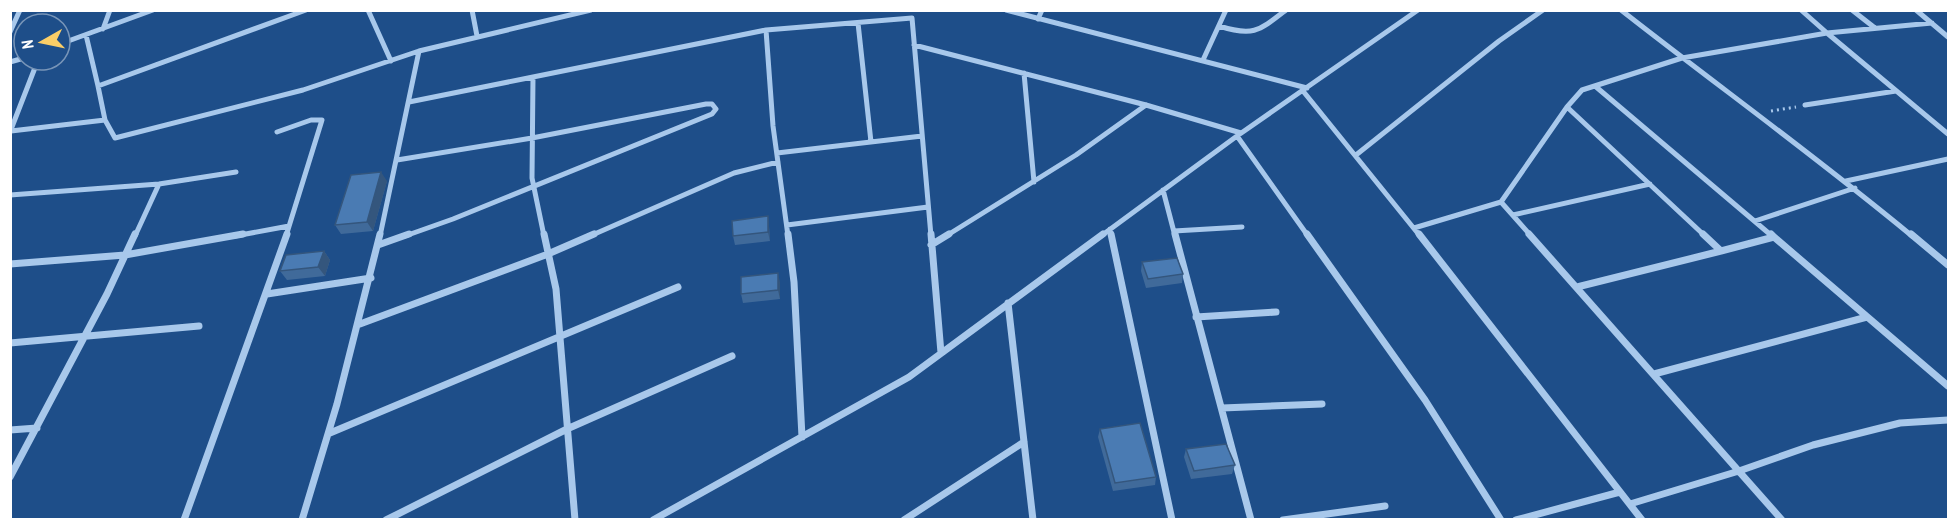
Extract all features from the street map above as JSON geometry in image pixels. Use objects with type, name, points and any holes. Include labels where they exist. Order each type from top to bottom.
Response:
[{"type":"street","points":[[10,32],[20,10]]},
{"type":"street","points":[[103,29],[110,10]]},
{"type":"street","points":[[72,40],[153,10]]},
{"type":"street","points":[[99,86],[306,10]]},
{"type":"street","points":[[368,10],[391,61]]},
{"type":"street","points":[[472,10],[477,36]]},
{"type":"street","points":[[86,35],[105,120],[115,138],[303,90],[419,51],[562,13],[591,10]]},
{"type":"street","points":[[907,19],[908,10]]},
{"type":"street","points":[[1006,10],[1203,60],[1305,89],[1642,519]]},
{"type":"street","points":[[1038,19],[1042,10]]},
{"type":"street","points":[[1203,60],[1226,10]]},
{"type":"street","points":[[1219,26],[1251,34],[1261,31],[1286,10]]},
{"type":"street","points":[[653,519],[663,517],[909,377],[1239,135],[1418,10]]},
{"type":"street","points":[[1356,155],[1499,40],[1543,10]]},
{"type":"street","points":[[1621,10],[1754,114],[1855,188],[1948,265]]},
{"type":"street","points":[[1801,10],[1948,134]]},
{"type":"street","points":[[1852,10],[1875,29]]},
{"type":"street","points":[[1916,10],[1948,38]]},
{"type":"street","points":[[409,102],[766,30],[912,18],[941,353]]},
{"type":"street","points":[[858,23],[871,142]]},
{"type":"street","points":[[1414,228],[1501,202],[1567,107],[1582,90],[1682,58],[1827,33],[1932,23]]},
{"type":"street","points":[[766,30],[777,153],[794,282],[802,436]]},
{"type":"street","points":[[914,45],[1146,105],[1239,135],[1425,400],[1501,519]]},
{"type":"street","points":[[303,519],[360,324],[419,51]]},
{"type":"street","points":[[33,72],[10,132],[105,120]]},
{"type":"street","points":[[1024,73],[1034,182]]},
{"type":"street","points":[[533,77],[534,188],[556,288],[575,519]]},
{"type":"street","points":[[1595,86],[1948,386]]},
{"type":"street","points":[[1805,105],[1896,91]]},
{"type":"street","points":[[378,245],[534,188],[712,114],[716,109],[712,104],[706,104],[532,138],[397,160]]},
{"type":"street","points":[[932,245],[1076,155],[1146,105]]},
{"type":"street","points":[[1567,107],[1722,251]]},
{"type":"street","points":[[184,519],[267,294],[322,126],[322,120],[311,120],[277,132]]},
{"type":"street","points":[[777,153],[922,136]]},
{"type":"street","points":[[1846,181],[1948,159]]},
{"type":"street","points":[[360,324],[548,254],[734,173],[778,162]]},
{"type":"street","points":[[10,195],[159,184],[236,172]]},
{"type":"street","points":[[10,477],[84,336],[159,184]]},
{"type":"street","points":[[1513,215],[1650,184]]},
{"type":"street","points":[[1755,221],[1855,188]]},
{"type":"street","points":[[1163,190],[1251,519]]},
{"type":"street","points":[[1501,202],[1782,519]]},
{"type":"street","points":[[786,225],[928,207]]},
{"type":"street","points":[[10,264],[125,255],[289,226]]},
{"type":"street","points":[[1174,231],[1242,227]]},
{"type":"street","points":[[1110,229],[1172,519]]},
{"type":"street","points":[[1577,287],[1774,237]]},
{"type":"street","points":[[267,294],[371,278]]},
{"type":"street","points":[[330,433],[678,287]]},
{"type":"street","points":[[1008,303],[1033,519]]},
{"type":"street","points":[[1196,317],[1276,312]]},
{"type":"street","points":[[1654,374],[1867,317]]},
{"type":"street","points":[[10,343],[199,326]]},
{"type":"street","points":[[386,519],[567,429],[732,356]]},
{"type":"street","points":[[1221,408],[1322,404]]},
{"type":"street","points":[[1630,504],[1739,471],[1814,445],[1900,423],[1948,420]]},
{"type":"street","points":[[10,430],[37,428]]},
{"type":"street","points":[[904,519],[1024,442]]},
{"type":"street","points":[[1516,519],[1620,492]]},
{"type":"street","points":[[1283,519],[1385,506]]},
{"type":"path","points":[[1754,114],[1805,105]]},
{"type":"building","points":[[381,172],[367,222],[335,225],[351,175]]},
{"type":"building","points":[[768,216],[768,232],[733,236],[732,221]]},
{"type":"building","points":[[324,251],[318,267],[280,271],[286,255]]},
{"type":"building","points":[[1177,258],[1183,274],[1148,279],[1142,262]]},
{"type":"building","points":[[778,273],[778,290],[741,294],[741,277]]},
{"type":"building","points":[[1140,423],[1156,477],[1115,483],[1100,429]]},
{"type":"building","points":[[1226,444],[1235,465],[1194,471],[1186,449]]}]
